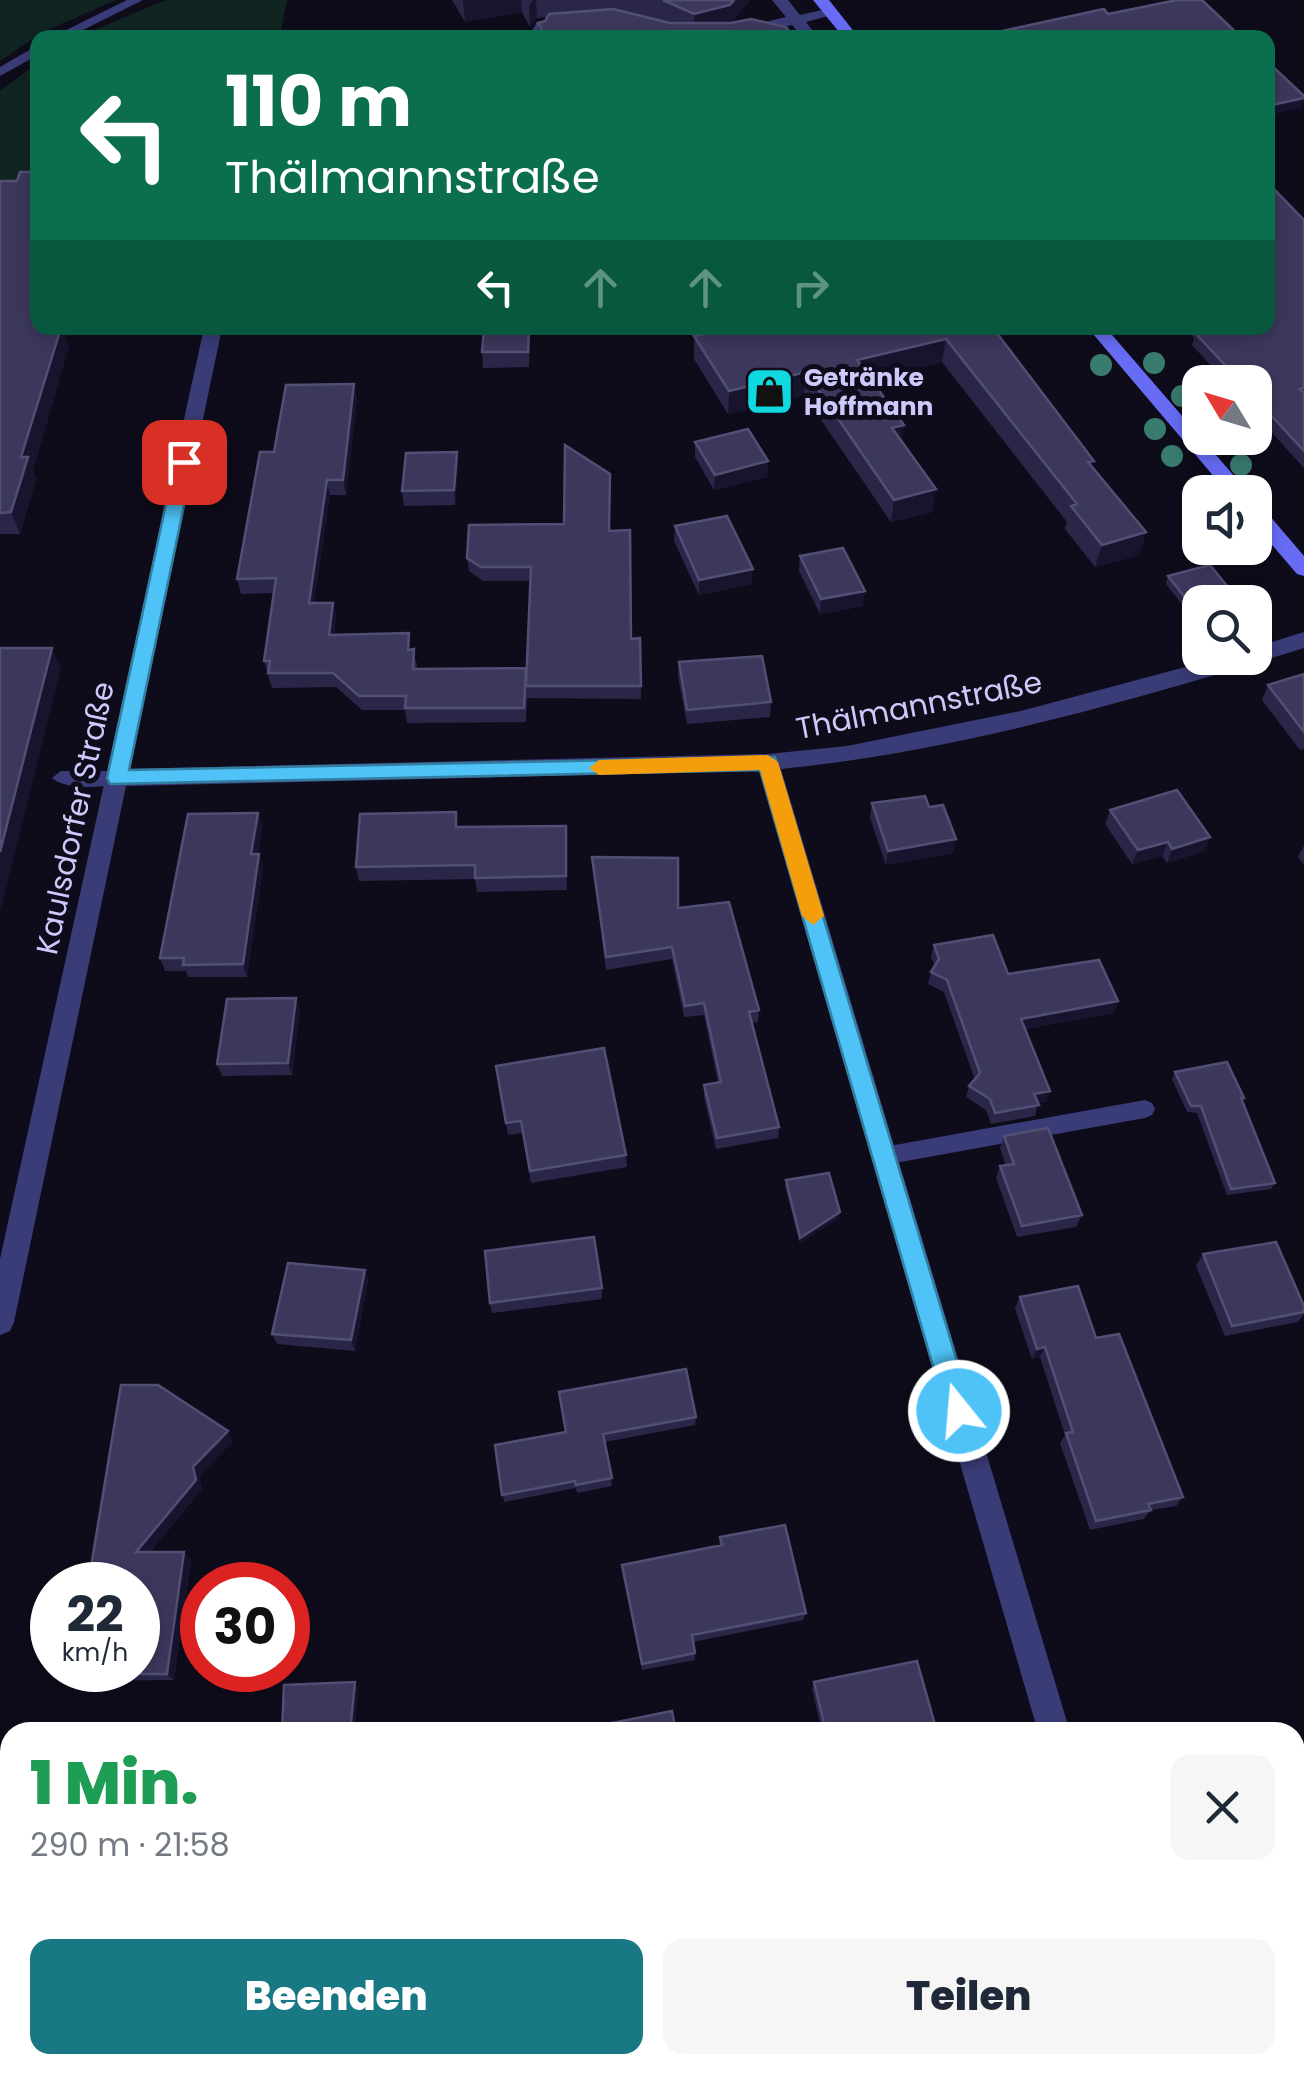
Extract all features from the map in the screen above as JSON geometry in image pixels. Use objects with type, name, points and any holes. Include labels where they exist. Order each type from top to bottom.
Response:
[{"type":"main road","points":[[826,6],[846,30]]},
{"type":"main road","points":[[1103,335],[1223,475]]},
{"type":"main road","points":[[1272,532],[1304,570]]},
{"type":"street","points":[[780,0],[805,30]]},
{"type":"street","points":[[743,30],[796,19],[826,6]]},
{"type":"street","points":[[540,30],[542,26],[580,19]]},
{"type":"street","name":"Kaulsdorfer Straße","points":[[0,1322],[212,335]]},
{"type":"street","points":[[1272,649],[1304,640]]},
{"type":"street","name":"Thälmannstraße","points":[[117,778],[768,762],[847,754],[974,729],[1182,675]]},
{"type":"street","points":[[768,762],[1051,1722]]},
{"type":"lane","points":[[73,30],[137,0]]},
{"type":"lane","points":[[0,72],[30,54]]},
{"type":"lane","points":[[61,778],[117,778]]},
{"type":"lane","points":[[884,1156],[1144,1109]]},
{"type":"green space","points":[[0,0],[116,0],[48,30],[30,30],[30,41],[0,61]]},
{"type":"green space","points":[[166,0],[287,0],[281,30],[94,30]]},
{"type":"green space","points":[[30,68],[30,181],[0,182],[0,91]]},
{"type":"building","points":[[663,0],[734,0],[730,5],[694,14]]},
{"type":"building","points":[[1177,0],[1202,0],[1234,30],[1007,30],[1104,9],[1108,14]]},
{"type":"building","points":[[613,9],[670,23],[731,23],[751,19],[788,30],[542,30],[538,23],[549,14]]},
{"type":"building","points":[[1275,69],[1304,96],[1275,104]]},
{"type":"building","points":[[20,172],[30,172],[30,335],[59,335],[21,457],[28,457],[11,512],[0,513],[0,181],[17,181]]},
{"type":"building","points":[[1275,190],[1304,220],[1304,388],[1300,389],[1304,393],[1304,451],[1272,416],[1272,365],[1225,365],[1197,335],[1275,335]]},
{"type":"building","points":[[483,335],[529,335],[528,352],[482,352]]},
{"type":"building","points":[[998,335],[1094,461],[1088,462],[1146,532],[1102,545],[1071,506],[1077,504],[946,339],[857,360],[904,425],[892,428],[936,489],[894,500],[806,372],[729,391],[694,336]]},
{"type":"building","points":[[354,384],[343,480],[327,480],[309,603],[333,603],[329,635],[409,633],[408,650],[414,649],[413,669],[526,668],[524,708],[405,708],[406,696],[359,696],[333,673],[268,673],[270,661],[264,661],[276,578],[237,579],[260,452],[274,452],[286,385]]},
{"type":"building","points":[[748,429],[768,461],[715,475],[695,442]]},
{"type":"building","points":[[565,445],[610,474],[609,531],[630,530],[631,639],[640,638],[641,686],[526,686],[531,567],[481,567],[467,558],[469,525],[564,524]]},
{"type":"building","points":[[457,452],[454,490],[402,491],[406,453]]},
{"type":"building","points":[[727,516],[753,569],[699,580],[675,526]]},
{"type":"building","points":[[843,548],[865,591],[821,599],[800,556]]},
{"type":"building","points":[[1210,565],[1226,585],[1182,585],[1182,594],[1168,576]]},
{"type":"building","points":[[0,648],[52,648],[0,852]]},
{"type":"building","points":[[762,656],[771,702],[687,710],[679,662]]},
{"type":"building","points":[[1304,674],[1304,732],[1268,685]]},
{"type":"building","points":[[1177,790],[1210,837],[1172,849],[1168,842],[1138,850],[1110,810]]},
{"type":"building","points":[[925,796],[929,807],[943,805],[956,839],[888,851],[872,803]]},
{"type":"building","points":[[456,812],[456,827],[566,826],[566,876],[475,878],[475,865],[356,867],[360,814]]},
{"type":"building","points":[[258,813],[251,854],[259,854],[243,964],[183,965],[184,958],[160,958],[188,814]]},
{"type":"building","points":[[592,857],[678,858],[678,908],[729,902],[759,1010],[749,1012],[779,1127],[717,1138],[704,1085],[721,1082],[704,1003],[685,1006],[672,947],[606,957]]},
{"type":"building","points":[[993,935],[1008,974],[1099,960],[1118,1001],[1021,1019],[1050,1091],[1034,1094],[1039,1105],[995,1113],[990,1099],[969,1086],[980,1073],[947,980],[931,972],[939,959],[934,945]]},
{"type":"building","points":[[296,998],[288,1063],[217,1064],[227,999]]},
{"type":"building","points":[[604,1048],[626,1155],[530,1171],[521,1121],[506,1123],[496,1066]]},
{"type":"building","points":[[1227,1062],[1275,1183],[1231,1189],[1201,1106],[1191,1106],[1175,1072]]},
{"type":"building","points":[[1048,1128],[1082,1215],[1022,1226],[1000,1166],[1014,1164],[1004,1136]]},
{"type":"building","points":[[829,1173],[840,1212],[800,1238],[786,1180]]},
{"type":"building","points":[[594,1237],[602,1288],[490,1303],[485,1251]]},
{"type":"building","points":[[1276,1242],[1304,1312],[1232,1326],[1203,1254]]},
{"type":"building","points":[[288,1263],[365,1270],[351,1340],[272,1334]]},
{"type":"building","points":[[1078,1286],[1096,1338],[1119,1334],[1183,1497],[1148,1504],[1151,1510],[1096,1521],[1066,1433],[1073,1432],[1045,1347],[1037,1349],[1020,1297]]},
{"type":"building","points":[[686,1369],[696,1417],[603,1434],[612,1478],[502,1495],[495,1445],[566,1432],[559,1392]]},
{"type":"building","points":[[121,1385],[158,1385],[228,1431],[193,1467],[196,1480],[136,1552],[184,1552],[167,1674],[160,1674],[160,1562],[92,1562]]},
{"type":"building","points":[[785,1525],[806,1613],[692,1635],[695,1653],[642,1664],[622,1565],[722,1545],[720,1537]]},
{"type":"building","points":[[917,1661],[934,1722],[824,1722],[814,1682]]},
{"type":"building","points":[[355,1682],[351,1722],[282,1722],[284,1692],[310,1692],[310,1684]]},
{"type":"building","points":[[672,1711],[674,1722],[617,1722]]},
{"type":"slow traffic","points":[[599,768],[768,762],[813,916]]},
{"type":"place","name":"Getränke Hoffmann","points":[[769,391]]},
{"type":"route","points":[[184,462],[117,778],[768,762],[959,1411]]}]
